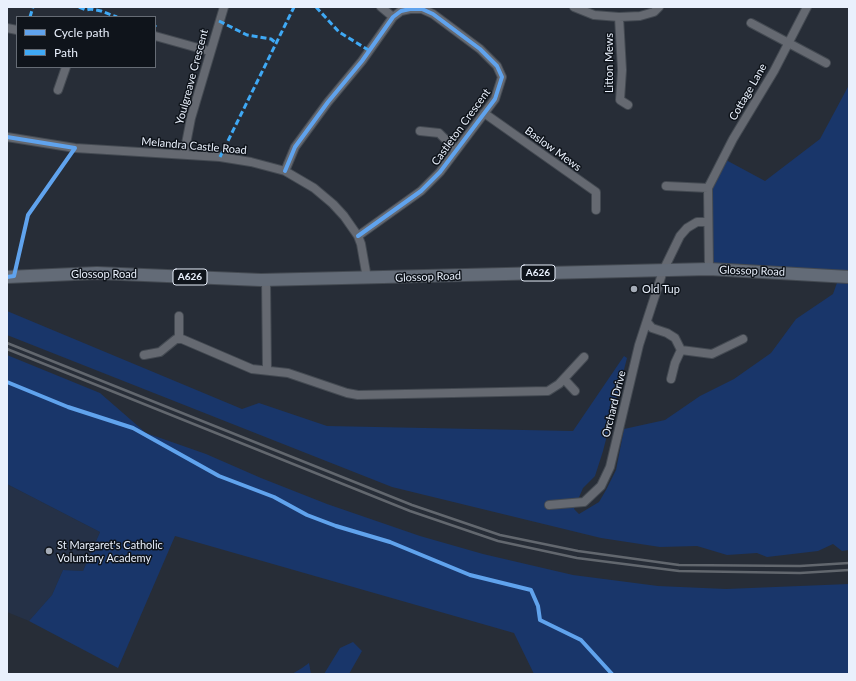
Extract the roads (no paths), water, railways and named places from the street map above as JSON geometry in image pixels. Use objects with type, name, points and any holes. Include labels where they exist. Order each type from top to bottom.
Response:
[{"type":"main road","name":"Glossop Road","points":[[7,277],[97,273],[266,280],[709,269],[849,276]]},
{"type":"street","name":"Youlgreave Crescent","points":[[184,154],[191,118],[209,51],[224,7]]},
{"type":"street","points":[[285,171],[296,147],[311,125],[362,61],[393,17],[381,7]]},
{"type":"street","points":[[574,7],[594,15],[619,17],[640,16],[654,12],[659,7]]},
{"type":"street","name":"Cottage Lane","points":[[709,269],[708,188],[807,7]]},
{"type":"street","name":"Castleton Crescent","points":[[358,236],[421,191],[440,172],[494,99],[502,77],[497,66],[480,49],[433,14],[422,9],[410,9],[401,11],[393,17]]},
{"type":"street","name":"Litton Mews","points":[[619,17],[622,70],[620,100],[628,105]]},
{"type":"street","points":[[751,23],[826,63]]},
{"type":"street","points":[[156,36],[209,51]]},
{"type":"street","points":[[58,90],[66,68]]},
{"type":"street","name":"Baslow Mews","points":[[484,113],[596,192],[596,210]]},
{"type":"street","points":[[420,131],[439,133],[456,150]]},
{"type":"street","name":"Melandra Castle Road","points":[[7,137],[75,148],[184,154],[251,162],[285,171],[314,188],[333,204],[358,236],[365,263],[366,278]]},
{"type":"street","points":[[666,186],[708,188]]},
{"type":"street","points":[[663,271],[680,236],[687,228],[697,222],[708,222]]},
{"type":"street","name":"Orchard Drive","points":[[549,504],[584,502],[600,486],[610,467],[639,345],[663,271]]},
{"type":"street","points":[[266,280],[267,370]]},
{"type":"street","points":[[179,316],[179,338]]},
{"type":"street","points":[[647,322],[652,328],[667,333],[675,338],[681,350]]},
{"type":"street","points":[[179,338],[243,366],[257,370],[288,373],[347,393],[358,395],[548,391],[564,379],[584,357]]},
{"type":"street","points":[[144,355],[160,352],[179,338]]},
{"type":"street","points":[[681,350],[712,354],[743,339]]},
{"type":"street","points":[[671,379],[675,363],[681,350]]},
{"type":"street","points":[[564,379],[575,391]]},
{"type":"railway","points":[[7,343],[412,505],[500,535],[578,551],[679,565],[800,566],[849,563]]},
{"type":"railway","points":[[7,349],[410,511],[498,541],[577,558],[679,571],[800,573],[849,570]]},
{"type":"place","name":"Old Tup","points":[[634,289]]},
{"type":"place","name":"St Margaret's Catholic Voluntary Academy","points":[[49,551]]}]
